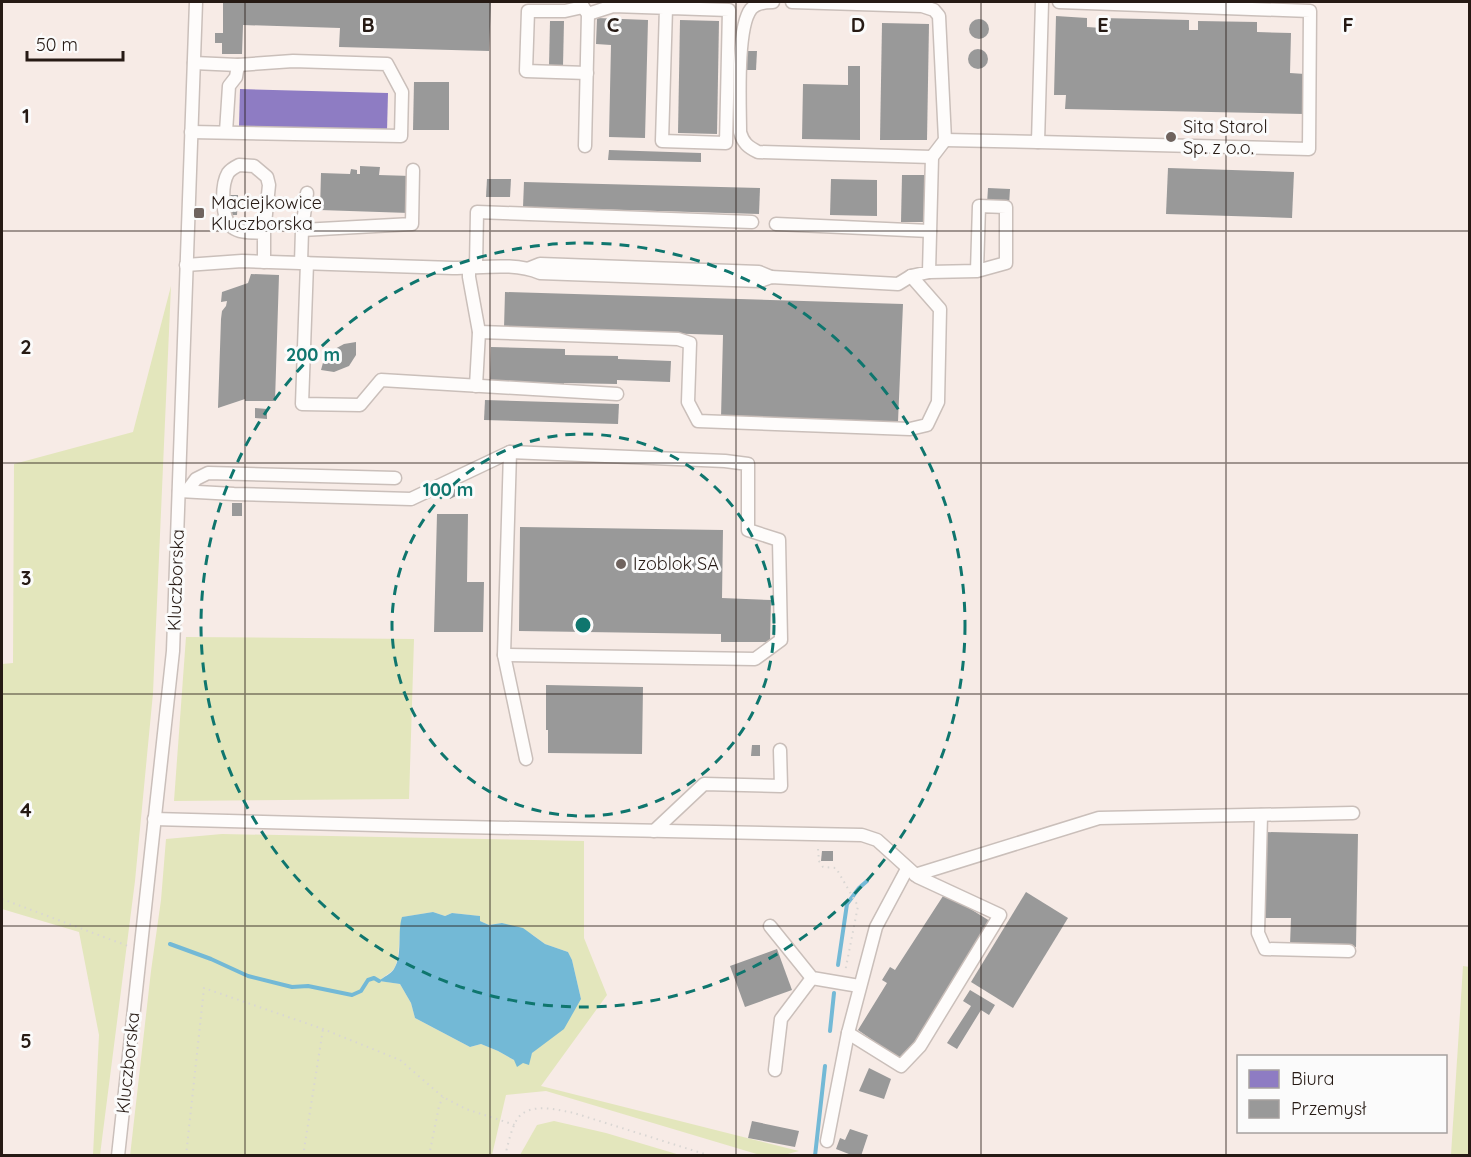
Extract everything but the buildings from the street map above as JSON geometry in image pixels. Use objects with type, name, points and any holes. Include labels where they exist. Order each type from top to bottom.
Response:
[{"type":"street","name":"Kluczborska","points":[[118,1155],[173,651],[183,491],[186,265],[196,2]]},
{"type":"street","points":[[772,2],[763,2],[751,9],[745,25],[741,49],[740,132],[742,141],[748,147],[758,152],[932,157]]},
{"type":"street","points":[[792,2],[922,6],[934,10],[939,16],[945,140],[932,157],[928,272]]},
{"type":"street","points":[[1038,142],[1041,2]]},
{"type":"street","points":[[945,140],[1309,149],[1310,11],[1059,2]]},
{"type":"street","points":[[587,73],[526,71],[528,11],[565,11],[583,7],[613,6],[729,10],[726,143],[662,141],[666,8]]},
{"type":"street","points":[[583,7],[587,73],[585,146]]},
{"type":"street","points":[[191,132],[401,136],[402,92],[387,64],[293,60],[238,65],[194,63]]},
{"type":"street","points":[[226,132],[229,86],[236,77],[238,65]]},
{"type":"street","points":[[264,233],[234,229],[227,223],[224,215],[225,181],[228,174],[239,165],[254,166],[267,177],[269,185],[264,233],[264,262]]},
{"type":"street","points":[[302,230],[412,224],[413,170]]},
{"type":"street","points":[[308,194],[302,230],[304,263],[302,404],[360,405],[381,380],[617,394]]},
{"type":"street","points":[[186,265],[243,261],[530,268],[540,273],[760,281],[771,277],[898,284],[911,276],[928,272],[977,271],[1006,263],[1006,207],[979,206],[977,271]]},
{"type":"street","points":[[476,386],[479,332],[469,277],[472,268],[477,212],[752,222]]},
{"type":"street","points":[[776,224],[930,231]]},
{"type":"street","points":[[479,332],[678,339],[690,344],[688,402],[698,421],[910,429],[927,425],[938,402],[940,309],[911,276]]},
{"type":"street","points":[[183,491],[411,499],[510,452],[748,464],[748,530],[779,540],[781,640],[755,659],[504,655]]},
{"type":"street","points":[[510,452],[504,655],[526,759]]},
{"type":"street","points":[[183,491],[196,478],[208,473],[395,478]]},
{"type":"street","points":[[654,831],[704,784],[781,786],[780,750]]},
{"type":"street","points":[[827,1141],[848,1033],[876,927],[911,872],[1100,818],[1353,813]]},
{"type":"street","points":[[1261,816],[1258,933],[1265,949],[1349,951]]},
{"type":"street","points":[[154,819],[862,835],[877,840],[911,872],[1000,915],[920,1046],[901,1066],[848,1033]]},
{"type":"street","points":[[770,926],[812,978],[859,987]]},
{"type":"street","points":[[775,1070],[781,1018],[812,978]]},
{"type":"path","points":[[818,849],[819,861],[823,867],[836,867],[858,906],[845,973]]},
{"type":"path","points":[[2,899],[122,945]]},
{"type":"path","points":[[186,1155],[204,988],[323,1029],[400,1060],[442,1097],[466,1109],[515,1125]]},
{"type":"path","points":[[303,1155],[323,1029]]},
{"type":"path","points":[[429,1155],[442,1097]]},
{"type":"path","points":[[505,1155],[519,1117],[527,1112],[540,1109],[556,1109],[711,1155]]},
{"type":"green space","points":[[171,286],[153,693],[135,881],[100,1155],[93,1155],[99,1035],[79,932],[2,909],[2,664],[13,663],[14,464],[133,432]]},
{"type":"green space","points":[[186,637],[414,639],[409,799],[174,801]]},
{"type":"green space","points":[[222,834],[584,841],[584,938],[607,995],[541,1086],[799,1151],[784,1155],[760,1155],[546,1091],[506,1095],[492,1155],[130,1156],[161,900],[166,839]],"holes":[[[433,912],[445,916],[452,913],[479,916],[480,921],[489,925],[502,923],[533,935],[545,944],[568,952],[581,999],[532,1053],[529,1060],[523,1063],[481,1044],[470,1047],[415,1018],[411,1003],[400,984],[380,981],[395,967],[403,917]]]},
{"type":"green space","points":[[1463,966],[1470,967],[1469,1155],[1451,1155]]},
{"type":"green space","points":[[554,1121],[606,1133],[680,1155],[520,1155],[537,1125]]},
{"type":"water","points":[[433,912],[445,916],[452,913],[480,916],[480,921],[489,925],[502,923],[523,928],[545,944],[568,952],[581,999],[564,1029],[532,1053],[529,1065],[523,1063],[517,1067],[514,1060],[498,1051],[481,1044],[470,1047],[415,1018],[411,1003],[400,984],[379,981],[393,971],[397,963],[402,917]]},
{"type":"waterway","points":[[838,965],[847,904],[867,881]]},
{"type":"waterway","points":[[170,944],[248,976],[292,987],[308,986],[352,995],[361,991],[368,980],[374,978],[379,981]]},
{"type":"waterway","points":[[830,1031],[834,993]]},
{"type":"waterway","points":[[815,1156],[825,1066]]},
{"type":"place","name":"Sita Starol Sp. z o.o.","points":[[1171,137]]},
{"type":"place","name":"Maciejkowice Kluczborska","points":[[199,213]]},
{"type":"place","name":"Izoblok SA","points":[[621,564]]}]
